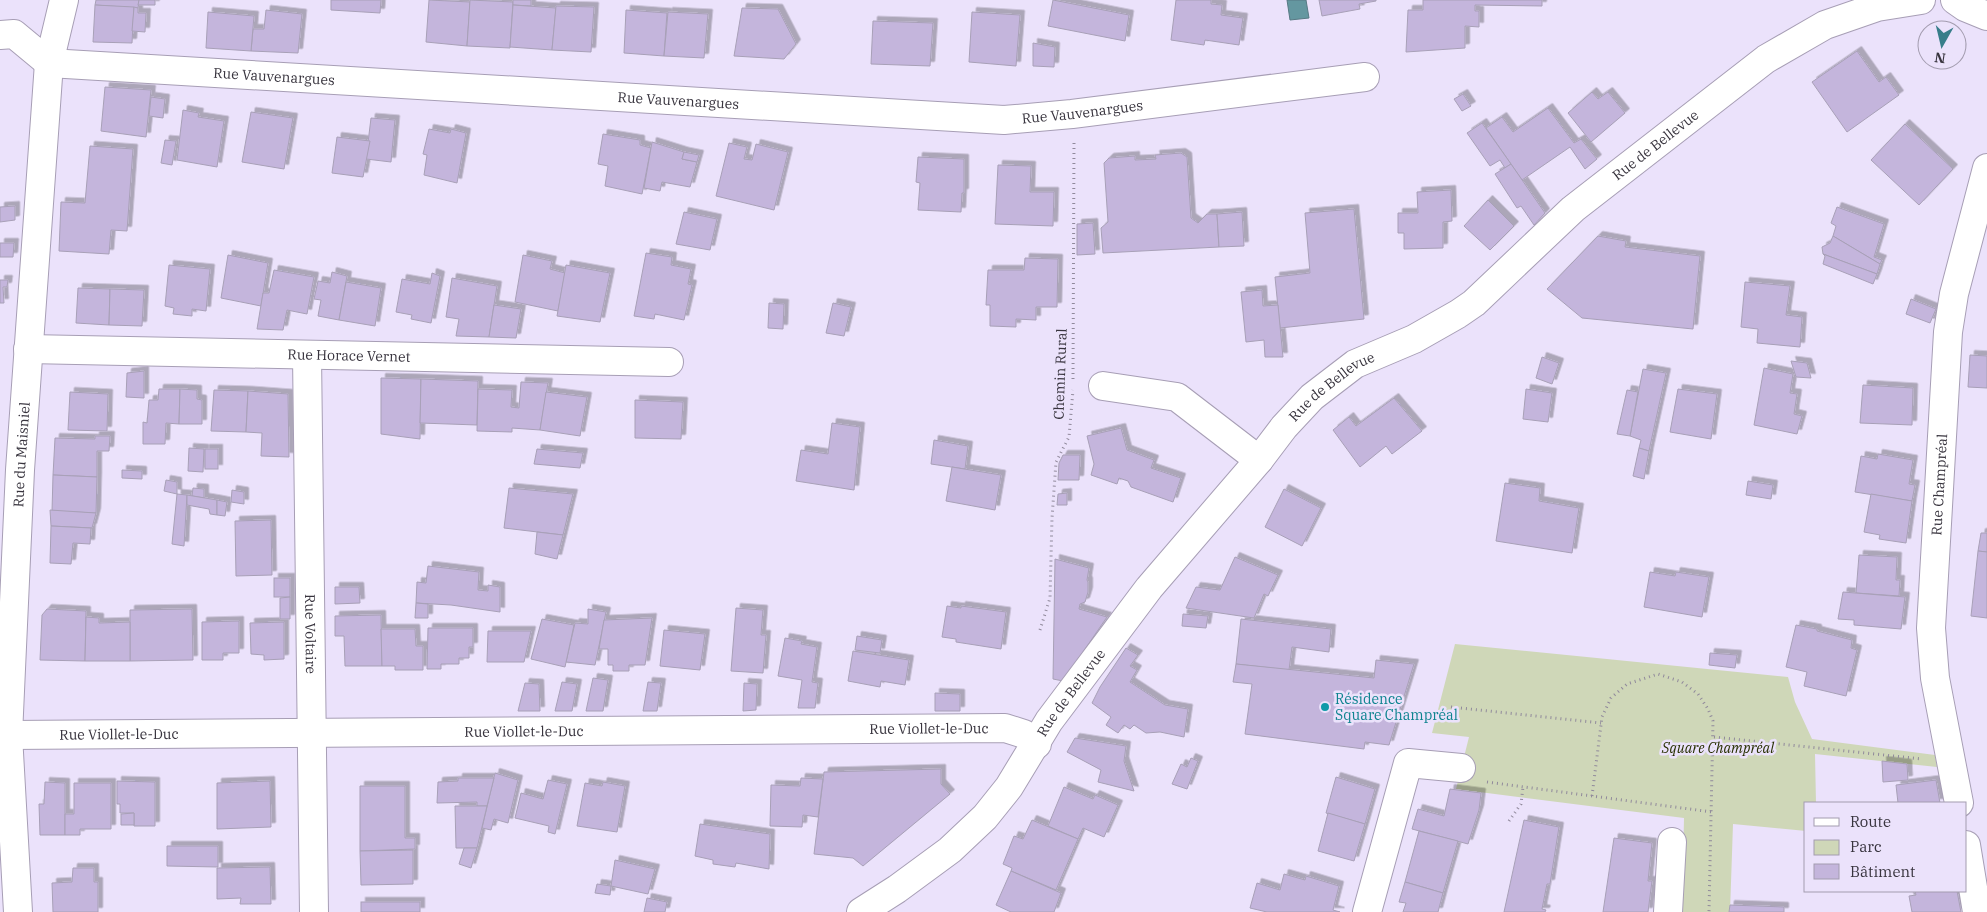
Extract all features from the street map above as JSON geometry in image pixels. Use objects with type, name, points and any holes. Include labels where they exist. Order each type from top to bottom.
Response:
[{"type":"street","name":"Rue du Maisniel","points":[[18,912],[8,735],[8,564],[20,470],[49,64],[64,0]]},
{"type":"street","name":"Rue de Bellevue","points":[[861,912],[897,889],[950,850],[985,817],[1009,787],[1050,721],[1149,588],[1259,460],[1284,427],[1312,397],[1355,364],[1414,339],[1458,314],[1474,302],[1572,209],[1766,59],[1824,25],[1877,7],[1921,0]]},
{"type":"street","points":[[1955,0],[1987,16]]},
{"type":"street","points":[[0,36],[14,34],[49,64]]},
{"type":"street","name":"Rue Vauvenargues","points":[[49,64],[1004,120],[1072,114],[1365,77]]},
{"type":"street","name":"Rue Champréal","points":[[1959,802],[1935,678],[1931,628],[1946,362],[1954,294],[1987,168]]},
{"type":"street","name":"Rue Horace Vernet","points":[[28,349],[669,362]]},
{"type":"street","name":"Rue Voltaire","points":[[307,355],[314,912]]},
{"type":"street","points":[[1103,386],[1177,396],[1259,460]]},
{"type":"street","name":"Rue Viollet-le-Duc","points":[[8,735],[1005,728],[1024,734],[1036,744]]},
{"type":"street","points":[[1367,912],[1408,763],[1470,775]]},
{"type":"street","points":[[1668,912],[1672,842]]},
{"type":"street","points":[[1967,850],[1977,912]]},
{"type":"path","name":"Chemin Rural","points":[[1040,630],[1050,598],[1052,518],[1056,462],[1069,437],[1073,386],[1075,158],[1072,114]]},
{"type":"path","points":[[1592,796],[1602,717],[1611,698],[1627,684],[1658,674],[1682,682],[1698,694],[1713,721],[1714,737],[1709,912]]},
{"type":"path","points":[[1451,707],[1601,724]]},
{"type":"path","points":[[1714,737],[1952,762]]},
{"type":"path","points":[[1470,775],[1523,787],[1712,812]]},
{"type":"path","points":[[1509,821],[1521,804],[1523,787]]},
{"type":"green space","name":"Square Champréal","points":[[1455,644],[1788,677],[1795,702],[1812,739],[1935,755],[1937,767],[1815,754],[1816,802],[1804,802],[1804,831],[1733,824],[1730,912],[1682,912],[1684,818],[1456,789],[1469,737],[1432,733]]},
{"type":"shaded area","points":[[1287,0],[1306,0],[1309,18],[1290,20]]},
{"type":"building","points":[[96,0],[139,0],[138,8],[95,5]]},
{"type":"building","points":[[139,0],[155,0],[155,5],[138,5]]},
{"type":"building","points":[[331,0],[381,0],[380,13],[331,10]]},
{"type":"building","points":[[429,0],[470,2],[467,46],[426,42]]},
{"type":"building","points":[[470,0],[513,2],[510,48],[467,46]]},
{"type":"building","points":[[513,0],[531,0],[531,6],[513,5]]},
{"type":"building","points":[[1053,0],[1129,15],[1125,41],[1048,26]]},
{"type":"building","points":[[1176,0],[1211,0],[1211,4],[1222,5],[1221,15],[1243,18],[1239,45],[1205,40],[1204,45],[1171,40]]},
{"type":"building","points":[[1319,0],[1376,1],[1359,4],[1360,9],[1322,16]]},
{"type":"building","points":[[1423,0],[1542,0],[1542,6],[1475,5],[1475,11],[1479,11],[1479,27],[1465,26],[1465,48],[1406,52],[1408,10],[1423,10]]},
{"type":"building","points":[[95,5],[134,7],[132,43],[93,42]]},
{"type":"building","points":[[513,5],[556,8],[552,50],[510,47]]},
{"type":"building","points":[[556,6],[594,7],[591,52],[552,50]]},
{"type":"building","points":[[134,7],[138,8],[138,13],[146,13],[145,32],[132,31]]},
{"type":"building","points":[[742,8],[778,9],[796,44],[784,59],[734,56]]},
{"type":"building","points":[[266,10],[302,14],[298,53],[251,51],[253,29],[264,29]]},
{"type":"building","points":[[626,10],[667,13],[664,56],[624,53]]},
{"type":"building","points":[[208,12],[254,16],[251,51],[206,48]]},
{"type":"building","points":[[668,12],[708,14],[704,58],[664,56]]},
{"type":"building","points":[[972,12],[1020,15],[1016,66],[969,62]]},
{"type":"building","points":[[873,21],[933,23],[930,66],[871,64]]},
{"type":"building","points":[[1033,43],[1055,47],[1054,67],[1033,66]]},
{"type":"building","points":[[1857,51],[1879,82],[1886,77],[1899,95],[1847,132],[1812,82]]},
{"type":"building","points":[[105,87],[151,90],[146,137],[101,131]]},
{"type":"building","points":[[1592,92],[1598,99],[1608,92],[1625,113],[1591,142],[1568,113]]},
{"type":"building","points":[[1463,94],[1471,106],[1462,111],[1454,99]]},
{"type":"building","points":[[151,97],[165,99],[163,118],[149,116]]},
{"type":"building","points":[[1548,108],[1574,143],[1581,139],[1597,159],[1585,169],[1570,147],[1522,180],[1486,128],[1502,117],[1513,132]]},
{"type":"building","points":[[183,110],[199,113],[198,117],[224,121],[217,167],[177,160]]},
{"type":"building","points":[[251,112],[293,118],[284,169],[242,162]]},
{"type":"building","points":[[371,118],[395,120],[391,162],[366,159]]},
{"type":"building","points":[[1482,123],[1511,164],[1505,168],[1500,160],[1490,166],[1467,133]]},
{"type":"building","points":[[1905,124],[1953,169],[1919,205],[1871,160]]},
{"type":"building","points":[[429,129],[450,133],[451,129],[466,133],[457,183],[424,175],[427,155],[423,154]]},
{"type":"building","points":[[603,134],[640,140],[640,145],[651,148],[642,194],[605,186],[608,166],[598,164]]},
{"type":"building","points":[[337,137],[370,141],[363,177],[332,173]]},
{"type":"building","points":[[165,140],[176,141],[172,165],[161,163]]},
{"type":"building","points":[[652,142],[684,152],[682,159],[697,162],[690,187],[662,182],[660,191],[644,188]]},
{"type":"building","points":[[729,143],[747,147],[744,159],[752,160],[756,144],[788,152],[774,210],[716,196]]},
{"type":"building","points":[[90,146],[133,149],[127,231],[111,230],[109,254],[59,251],[61,202],[85,203]]},
{"type":"building","points":[[684,152],[699,155],[697,162],[682,159]]},
{"type":"building","points":[[1181,153],[1187,157],[1191,218],[1198,223],[1207,214],[1217,214],[1219,247],[1103,253],[1101,228],[1108,222],[1104,163],[1109,158],[1135,156],[1135,160],[1156,159],[1155,155]]},
{"type":"building","points":[[918,157],[964,159],[964,193],[962,193],[961,212],[918,210],[920,183],[916,182]]},
{"type":"building","points":[[1511,164],[1545,213],[1534,225],[1521,206],[1517,208],[1495,174]]},
{"type":"building","points":[[998,165],[1031,166],[1030,192],[1054,192],[1053,226],[995,224]]},
{"type":"building","points":[[1451,190],[1452,221],[1443,222],[1443,248],[1404,249],[1404,233],[1398,233],[1398,213],[1418,213],[1417,192]]},
{"type":"building","points":[[1488,200],[1514,226],[1490,250],[1464,226]]},
{"type":"building","points":[[15,206],[15,220],[0,222],[0,207]]},
{"type":"building","points":[[1837,207],[1884,224],[1874,257],[1882,260],[1880,264],[1833,236],[1836,226],[1831,223]]},
{"type":"building","points":[[1354,209],[1364,319],[1280,328],[1275,277],[1310,273],[1305,213]]},
{"type":"building","points":[[684,212],[717,219],[710,250],[676,244]]},
{"type":"building","points":[[1242,212],[1244,246],[1219,247],[1217,214]]},
{"type":"building","points":[[1093,223],[1095,254],[1077,255],[1077,224]]},
{"type":"building","points":[[1598,236],[1626,241],[1625,247],[1700,256],[1693,329],[1582,318],[1547,289]]},
{"type":"building","points":[[1833,236],[1880,264],[1877,274],[1823,254],[1822,247],[1830,243]]},
{"type":"building","points":[[0,243],[14,243],[13,257],[0,257]]},
{"type":"building","points":[[646,253],[672,257],[671,265],[691,269],[688,284],[692,285],[684,320],[655,314],[654,319],[634,316]]},
{"type":"building","points":[[1823,254],[1877,274],[1873,284],[1823,264],[1825,256]]},
{"type":"building","points":[[228,255],[268,263],[261,306],[221,298]]},
{"type":"building","points":[[523,255],[552,261],[550,269],[565,273],[558,311],[515,302]]},
{"type":"building","points":[[1025,258],[1058,259],[1057,307],[1036,307],[1036,320],[1016,319],[1016,327],[990,326],[990,305],[986,305],[988,270],[1024,270]]},
{"type":"building","points":[[169,265],[210,269],[206,311],[192,309],[192,316],[173,314],[174,308],[165,306]]},
{"type":"building","points":[[566,265],[610,273],[600,322],[557,316]]},
{"type":"building","points":[[274,270],[314,277],[307,314],[287,310],[283,330],[257,329],[263,293],[269,293]]},
{"type":"building","points":[[332,272],[347,276],[339,320],[318,316],[321,300],[314,299],[318,281],[330,283]]},
{"type":"building","points":[[432,273],[440,276],[431,323],[411,319],[412,315],[396,312],[402,279],[430,284]]},
{"type":"building","points":[[452,278],[497,286],[489,337],[456,336],[459,319],[446,317]]},
{"type":"building","points":[[0,280],[8,280],[7,287],[3,287],[4,303],[0,303]]},
{"type":"building","points":[[346,282],[381,288],[375,326],[339,320]]},
{"type":"building","points":[[1745,282],[1790,286],[1786,315],[1802,317],[1800,347],[1757,343],[1758,329],[1741,327]]},
{"type":"building","points":[[78,288],[110,289],[109,325],[76,323]]},
{"type":"building","points":[[110,289],[144,290],[142,326],[109,325]]},
{"type":"building","points":[[1262,290],[1263,306],[1278,305],[1283,357],[1265,357],[1264,340],[1246,342],[1241,292]]},
{"type":"building","points":[[1911,299],[1936,309],[1930,323],[1906,314]]},
{"type":"building","points":[[769,303],[784,304],[783,329],[768,328]]},
{"type":"building","points":[[833,303],[851,307],[844,336],[826,333]]},
{"type":"building","points":[[494,305],[521,309],[516,338],[489,337]]},
{"type":"building","points":[[1970,355],[1987,356],[1987,388],[1968,387]]},
{"type":"building","points":[[1542,357],[1559,363],[1552,384],[1536,378]]},
{"type":"building","points":[[1791,361],[1807,363],[1811,378],[1796,377]]},
{"type":"building","points":[[1764,368],[1793,374],[1790,393],[1797,394],[1794,414],[1802,416],[1797,434],[1754,425]]},
{"type":"building","points":[[1643,369],[1666,373],[1649,451],[1639,448],[1641,440],[1630,436]]},
{"type":"building","points":[[144,371],[144,398],[126,397],[127,373]]},
{"type":"building","points":[[381,378],[421,379],[420,439],[381,434]]},
{"type":"building","points":[[421,379],[478,381],[477,425],[420,423]]},
{"type":"building","points":[[521,382],[548,383],[540,430],[512,428],[512,432],[477,431],[478,389],[512,390],[511,407],[519,408]]},
{"type":"building","points":[[1863,385],[1913,388],[1912,425],[1860,423]]},
{"type":"building","points":[[159,389],[180,389],[179,424],[166,423],[165,444],[143,444],[143,422],[147,423],[149,400],[158,400]]},
{"type":"building","points":[[180,389],[197,390],[197,399],[202,400],[202,424],[179,424]]},
{"type":"building","points":[[1526,389],[1552,393],[1548,422],[1523,419]]},
{"type":"building","points":[[1678,389],[1717,394],[1711,439],[1670,432]]},
{"type":"building","points":[[214,390],[248,391],[246,432],[211,431]]},
{"type":"building","points":[[1627,390],[1638,392],[1630,436],[1617,434]]},
{"type":"building","points":[[248,391],[288,394],[289,457],[261,456],[262,433],[246,432]]},
{"type":"building","points":[[70,392],[108,394],[107,431],[68,430]]},
{"type":"building","points":[[546,392],[587,397],[580,436],[540,430]]},
{"type":"building","points":[[1394,398],[1422,431],[1392,454],[1386,446],[1360,467],[1333,430],[1349,417],[1356,426]]},
{"type":"building","points":[[635,400],[683,402],[681,439],[635,438]]},
{"type":"building","points":[[832,423],[860,427],[854,490],[796,481],[801,450],[828,454]]},
{"type":"building","points":[[1121,428],[1127,450],[1154,460],[1151,468],[1181,478],[1173,502],[1131,487],[1128,481],[1119,478],[1117,484],[1091,475],[1094,464],[1087,436]]},
{"type":"building","points":[[95,436],[110,436],[109,451],[97,451],[97,477],[53,475],[55,438],[95,439]]},
{"type":"building","points":[[934,440],[968,446],[965,469],[931,464]]},
{"type":"building","points":[[189,448],[204,449],[203,472],[188,471]]},
{"type":"building","points":[[1639,448],[1649,451],[1644,479],[1633,476]]},
{"type":"building","points":[[205,449],[218,449],[218,469],[205,469]]},
{"type":"building","points":[[537,449],[583,453],[580,468],[534,464]]},
{"type":"building","points":[[1878,454],[1913,460],[1909,484],[1915,485],[1912,501],[1855,492],[1861,456],[1877,459]]},
{"type":"building","points":[[1063,455],[1080,455],[1079,480],[1058,480],[1059,463]]},
{"type":"building","points":[[952,467],[1001,475],[995,510],[946,501]]},
{"type":"building","points":[[122,470],[142,471],[142,479],[122,478]]},
{"type":"building","points":[[53,475],[97,477],[96,513],[52,511]]},
{"type":"building","points":[[166,480],[177,482],[177,494],[164,491]]},
{"type":"building","points":[[1748,481],[1773,485],[1771,499],[1746,495]]},
{"type":"building","points":[[1505,483],[1540,488],[1539,501],[1579,508],[1572,553],[1496,541]]},
{"type":"building","points":[[193,488],[204,489],[204,498],[192,496]]},
{"type":"building","points":[[509,488],[573,494],[563,535],[504,528]]},
{"type":"building","points":[[1284,489],[1321,508],[1302,546],[1265,527]]},
{"type":"building","points":[[232,490],[244,492],[244,504],[231,502]]},
{"type":"building","points":[[1067,493],[1067,505],[1057,505],[1058,494]]},
{"type":"building","points":[[177,494],[187,495],[184,546],[172,544]]},
{"type":"building","points":[[1871,494],[1912,501],[1906,543],[1879,539],[1880,535],[1864,532]]},
{"type":"building","points":[[187,495],[217,500],[217,515],[210,514],[209,509],[187,505]]},
{"type":"building","points":[[217,500],[227,502],[225,516],[217,515]]},
{"type":"building","points":[[50,510],[96,513],[92,528],[51,526]]},
{"type":"building","points":[[271,520],[272,575],[236,576],[235,521]]},
{"type":"building","points":[[51,526],[91,528],[90,544],[73,543],[71,564],[50,563]]},
{"type":"building","points":[[537,532],[563,535],[557,559],[535,554]]},
{"type":"building","points":[[1981,533],[1987,533],[1987,552],[1978,551]]},
{"type":"building","points":[[1978,551],[1987,552],[1987,618],[1971,616]]},
{"type":"building","points":[[1859,555],[1897,557],[1896,580],[1900,580],[1899,596],[1856,593]]},
{"type":"building","points":[[1235,557],[1278,575],[1268,596],[1264,594],[1254,618],[1186,608],[1196,587],[1220,590]]},
{"type":"building","points":[[1055,559],[1089,568],[1088,592],[1085,602],[1080,604],[1079,609],[1107,617],[1063,681],[1053,679]]},
{"type":"building","points":[[428,566],[479,572],[478,590],[488,591],[488,585],[500,587],[500,612],[451,605],[416,603],[417,582],[426,583]]},
{"type":"building","points":[[1650,572],[1675,576],[1676,572],[1709,577],[1702,617],[1644,607]]},
{"type":"building","points":[[274,578],[290,578],[290,597],[274,597]]},
{"type":"building","points":[[335,587],[359,587],[360,603],[335,604]]},
{"type":"building","points":[[1843,592],[1905,597],[1901,629],[1854,625],[1854,620],[1838,619]]},
{"type":"building","points":[[290,597],[290,619],[280,619],[280,598]]},
{"type":"building","points":[[416,603],[428,604],[428,618],[415,618]]},
{"type":"building","points":[[947,606],[1006,612],[1001,649],[956,642],[956,639],[942,637]]},
{"type":"building","points":[[736,608],[763,610],[761,635],[766,635],[763,673],[731,671]]},
{"type":"building","points":[[47,609],[86,611],[85,661],[40,660],[42,615]]},
{"type":"building","points":[[192,609],[193,660],[130,661],[130,610]]},
{"type":"building","points":[[588,609],[606,612],[595,665],[566,662],[575,623],[588,624]]},
{"type":"building","points":[[1183,614],[1208,616],[1206,628],[1182,626]]},
{"type":"building","points":[[381,615],[382,666],[345,666],[344,636],[335,636],[335,616]]},
{"type":"building","points":[[86,617],[99,618],[99,623],[130,622],[130,661],[85,661]]},
{"type":"building","points":[[652,618],[645,665],[629,665],[629,671],[613,671],[613,665],[608,665],[608,649],[599,649],[604,620]]},
{"type":"building","points":[[542,619],[574,625],[565,667],[531,659]]},
{"type":"building","points":[[1241,619],[1331,629],[1329,652],[1292,647],[1289,670],[1236,664]]},
{"type":"building","points":[[239,621],[239,653],[223,653],[223,660],[202,660],[202,622]]},
{"type":"building","points":[[284,622],[284,659],[264,660],[264,655],[251,654],[250,623]]},
{"type":"building","points":[[1796,625],[1817,629],[1817,631],[1852,640],[1851,648],[1857,650],[1846,696],[1804,686],[1807,672],[1786,667]]},
{"type":"building","points":[[428,628],[473,628],[473,647],[469,647],[469,658],[459,658],[459,664],[441,664],[441,669],[427,669]]},
{"type":"building","points":[[381,629],[415,629],[416,646],[423,646],[423,670],[395,670],[395,666],[382,666]]},
{"type":"building","points":[[664,630],[705,634],[700,670],[660,666]]},
{"type":"building","points":[[488,631],[531,631],[524,662],[487,662]]},
{"type":"building","points":[[857,636],[882,640],[880,653],[855,650]]},
{"type":"building","points":[[785,638],[802,641],[801,644],[817,647],[812,682],[818,683],[815,708],[798,708],[802,680],[778,676]]},
{"type":"building","points":[[1126,648],[1138,655],[1130,666],[1137,670],[1130,682],[1165,705],[1188,709],[1184,737],[1160,732],[1146,733],[1134,725],[1130,729],[1124,725],[1118,733],[1106,725],[1111,717],[1092,703],[1100,687]]},
{"type":"building","points":[[853,651],[909,660],[905,685],[881,681],[880,687],[848,681]]},
{"type":"building","points":[[1710,653],[1737,655],[1735,668],[1709,665]]},
{"type":"building","name":"Résidence Square Champréal","points":[[1376,660],[1414,664],[1389,745],[1365,742],[1364,749],[1245,734],[1252,684],[1233,682],[1236,664],[1374,678]]},
{"type":"building","points":[[593,678],[608,680],[603,711],[586,711]]},
{"type":"building","points":[[562,682],[577,684],[572,711],[555,711]]},
{"type":"building","points":[[648,682],[661,683],[657,711],[643,711]]},
{"type":"building","points":[[525,683],[539,684],[540,711],[518,711]]},
{"type":"building","points":[[744,683],[757,684],[756,710],[743,711]]},
{"type":"building","points":[[935,693],[960,694],[960,711],[935,711]]},
{"type":"building","points":[[1075,738],[1126,746],[1124,761],[1134,791],[1098,782],[1101,770],[1067,752]]},
{"type":"building","points":[[1191,758],[1198,761],[1187,789],[1172,784],[1181,764],[1187,767]]},
{"type":"building","points":[[1882,761],[1907,764],[1908,780],[1883,782]]},
{"type":"building","points":[[941,769],[941,784],[950,794],[863,866],[853,858],[814,854],[824,772]]},
{"type":"building","points":[[495,773],[518,780],[508,823],[494,819],[491,830],[482,828]]},
{"type":"building","points":[[1336,777],[1375,789],[1365,824],[1326,813]]},
{"type":"building","points":[[458,778],[494,778],[487,806],[477,806],[477,802],[437,803],[438,782],[458,781]]},
{"type":"building","points":[[801,778],[823,779],[818,817],[803,815],[802,827],[770,826],[771,785],[800,786]]},
{"type":"building","points":[[548,780],[567,784],[555,834],[548,832],[549,826],[515,818],[521,793],[543,799]]},
{"type":"building","points":[[1936,780],[1940,802],[1898,802],[1896,785]]},
{"type":"building","points":[[117,781],[155,782],[155,826],[134,826],[134,813],[120,813],[120,804],[117,804]]},
{"type":"building","points":[[270,781],[271,827],[217,829],[217,783]]},
{"type":"building","points":[[45,782],[65,783],[65,835],[40,835],[39,804],[44,804]]},
{"type":"building","points":[[603,782],[625,786],[617,832],[577,826],[585,783],[602,786]]},
{"type":"building","points":[[74,783],[111,783],[111,829],[80,829],[80,835],[65,835],[65,814],[74,814]]},
{"type":"building","points":[[360,786],[405,786],[405,838],[415,838],[415,849],[360,851]]},
{"type":"building","points":[[1064,787],[1093,799],[1095,795],[1118,805],[1104,837],[1083,828],[1078,839],[1048,826]]},
{"type":"building","points":[[1450,789],[1481,793],[1479,810],[1468,844],[1412,829],[1418,809],[1444,816]]},
{"type":"building","points":[[455,806],[487,806],[477,848],[456,848]]},
{"type":"building","points":[[134,813],[134,825],[121,825],[121,814]]},
{"type":"building","points":[[1328,813],[1365,824],[1354,861],[1318,851]]},
{"type":"building","points":[[1032,820],[1078,839],[1056,890],[1011,871],[1012,868],[1003,864],[1014,836],[1023,839]]},
{"type":"building","points":[[1524,820],[1559,827],[1550,884],[1547,884],[1542,909],[1546,910],[1545,912],[1504,912]]},
{"type":"building","points":[[700,824],[770,834],[769,869],[736,863],[735,867],[713,864],[713,860],[695,856]]},
{"type":"building","points":[[1419,831],[1458,841],[1443,893],[1405,882]]},
{"type":"building","points":[[1614,838],[1652,843],[1648,881],[1652,881],[1648,912],[1603,912]]},
{"type":"building","points":[[167,846],[218,846],[218,867],[167,866]]},
{"type":"building","points":[[464,848],[477,848],[471,868],[459,864]]},
{"type":"building","points":[[413,850],[413,884],[361,885],[360,851]]},
{"type":"building","points":[[615,860],[655,869],[648,894],[611,886]]},
{"type":"building","points":[[270,867],[271,904],[240,904],[241,898],[217,899],[217,868]]},
{"type":"building","points":[[73,868],[94,868],[94,882],[98,882],[98,912],[53,912],[52,883],[72,882]]},
{"type":"building","points":[[1011,871],[1061,893],[1054,912],[1011,912],[996,905]]},
{"type":"building","points":[[1284,874],[1305,880],[1306,876],[1339,886],[1333,910],[1340,912],[1267,912],[1250,908],[1257,883],[1280,890]]},
{"type":"building","points":[[1405,882],[1443,893],[1438,912],[1403,912],[1406,903],[1399,902]]},
{"type":"building","points":[[597,884],[611,886],[610,895],[595,893]]},
{"type":"building","points":[[1915,892],[1957,892],[1961,912],[1912,912],[1909,896],[1916,895]]},
{"type":"building","points":[[647,898],[667,902],[665,912],[644,912]]},
{"type":"building","points":[[361,902],[420,902],[420,912],[361,912]]},
{"type":"building","points":[[1730,905],[1784,907],[1784,912],[1729,912]]},
{"type":"place","name":"Résidence Square Champréal","points":[[1325,707]]}]
